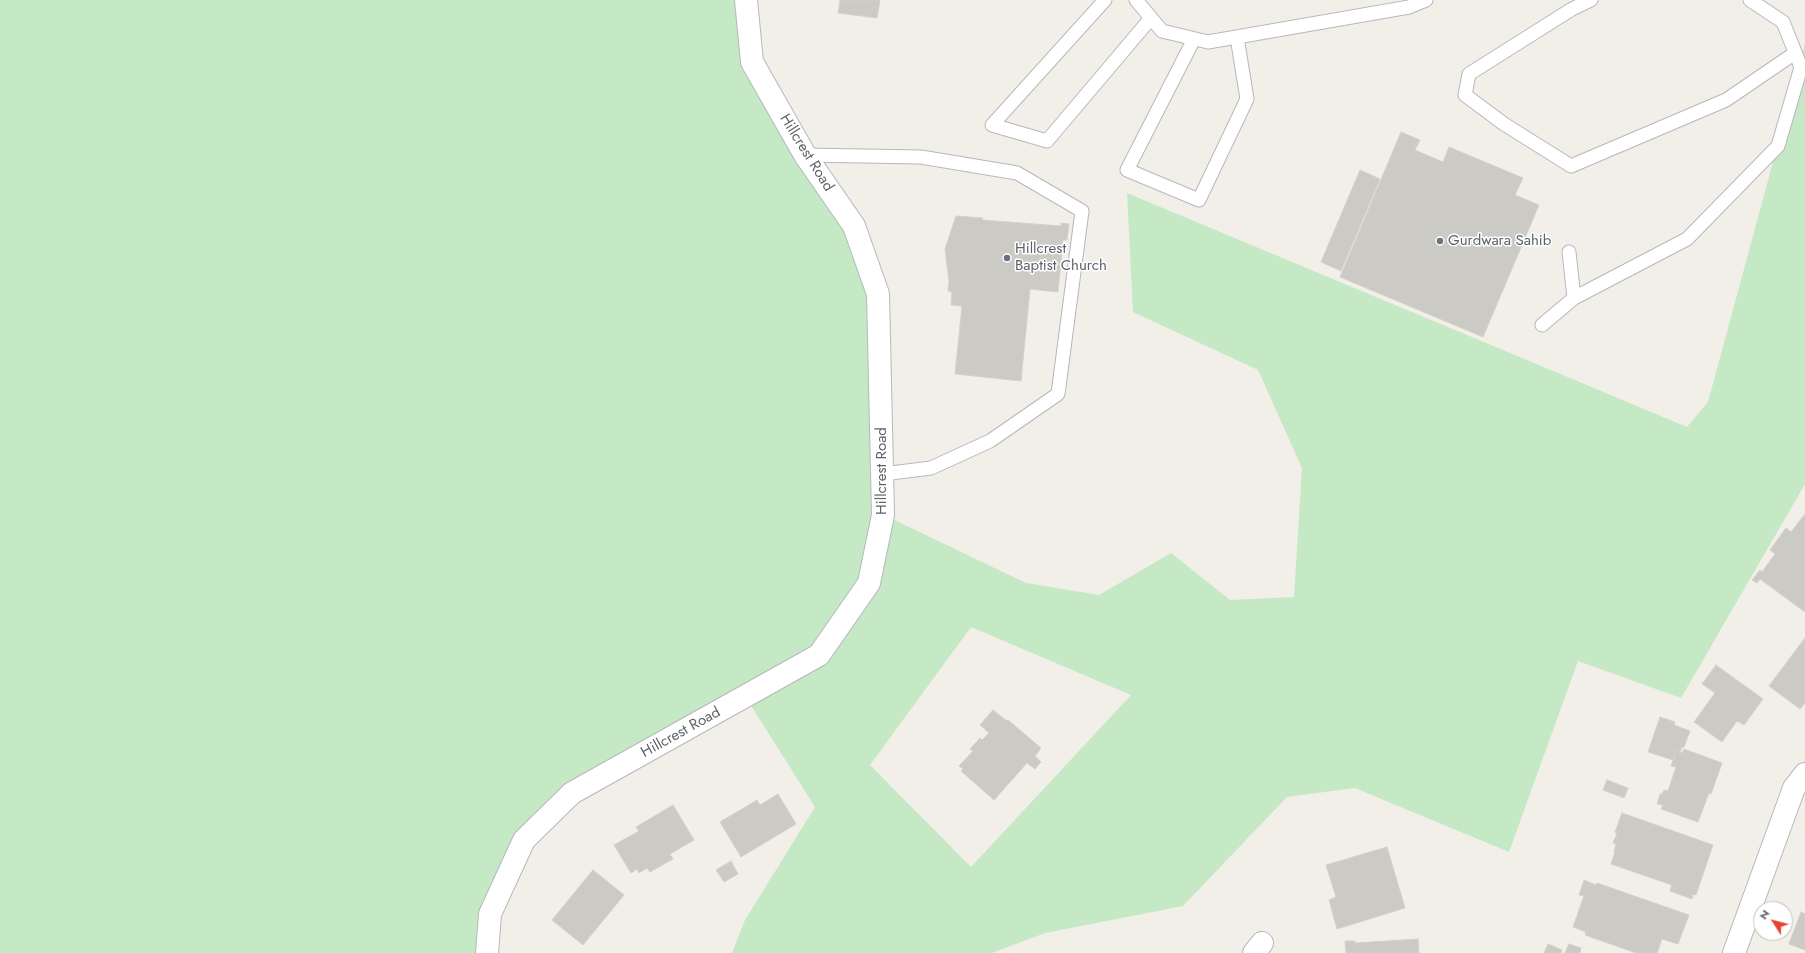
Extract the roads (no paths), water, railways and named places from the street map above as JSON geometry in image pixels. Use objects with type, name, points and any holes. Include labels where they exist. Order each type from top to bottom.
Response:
[{"type":"street","name":"Hillcrest Road","points":[[487,953],[490,914],[524,840],[572,793],[819,655],[869,583],[884,515],[878,294],[854,226],[805,155],[752,62],[746,0]]},
{"type":"street","points":[[1734,953],[1794,788],[1805,774]]},
{"type":"lane","points":[[1105,0],[992,125],[1048,141],[1151,18]]},
{"type":"lane","points":[[1136,0],[1162,31],[1208,42],[1409,7],[1426,0]]},
{"type":"lane","points":[[1591,0],[1572,9],[1469,74],[1465,95],[1504,124],[1571,166],[1726,100],[1795,53]]},
{"type":"lane","points":[[1542,325],[1574,298],[1686,239],[1778,146],[1801,67],[1783,22],[1750,0]]},
{"type":"lane","points":[[1194,39],[1127,170],[1199,200],[1246,99],[1237,37]]},
{"type":"lane","points":[[805,155],[921,157],[1017,173],[1082,211],[1058,394],[990,441],[931,468],[883,474]]},
{"type":"lane","points":[[1569,252],[1574,298]]},
{"type":"place","name":"Gurdwara Sahib","points":[[1440,241]]},
{"type":"place","name":"Hillcrest Baptist Church","points":[[1007,258]]}]
